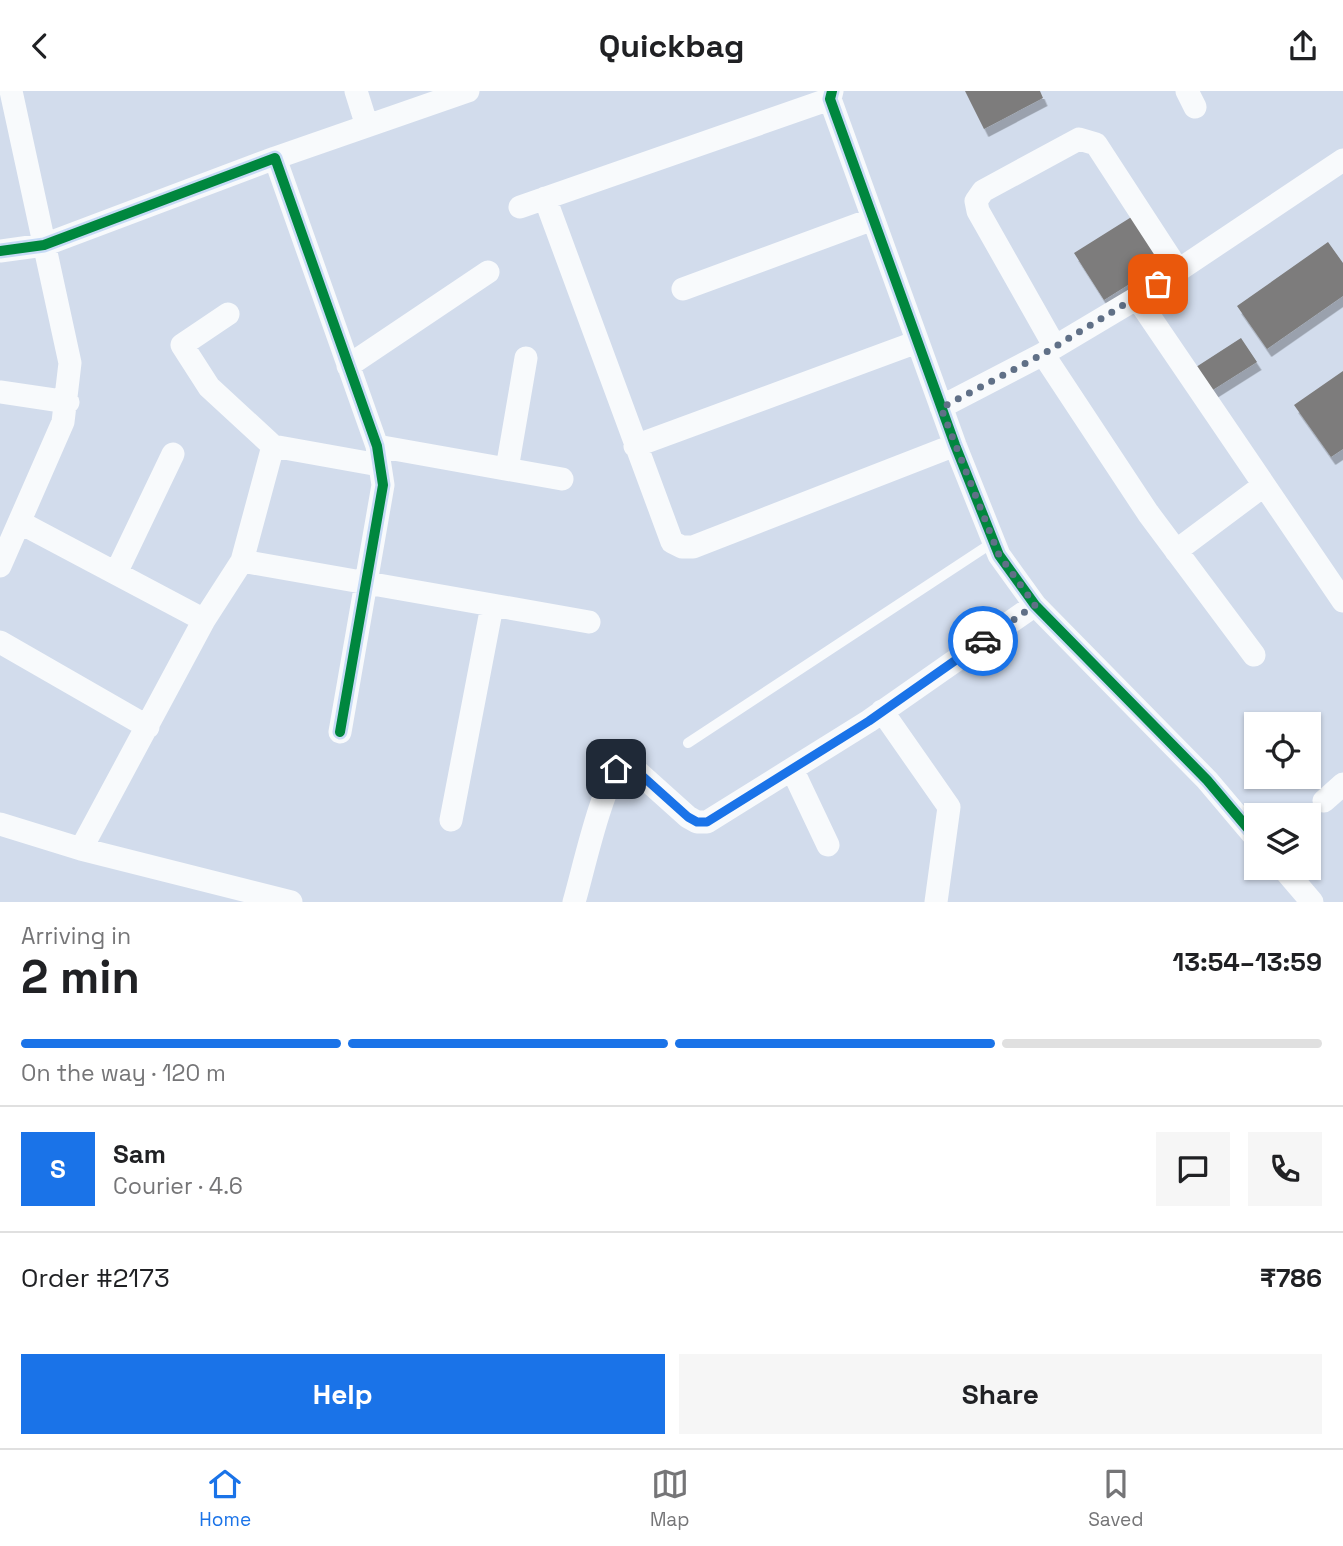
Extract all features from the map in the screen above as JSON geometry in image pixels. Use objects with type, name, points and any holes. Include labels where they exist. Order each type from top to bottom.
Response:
[{"type":"street","points":[[0,566],[63,422],[68,402],[70,363],[44,245],[8,128],[11,91]]},
{"type":"street","points":[[356,91],[367,126]]},
{"type":"street","points":[[0,251],[44,245],[275,158],[459,93]]},
{"type":"street","points":[[520,207],[831,95],[941,408],[999,555],[1035,605],[1207,780],[1244,824]]},
{"type":"street","points":[[1178,270],[1096,144],[1088,139],[1079,139],[983,191],[976,201],[978,211],[1049,351],[1176,551],[1254,655]]},
{"type":"street","points":[[275,158],[378,455],[383,485],[340,732]]},
{"type":"street","points":[[941,408],[1049,351],[1137,298],[1343,160]]},
{"type":"street","points":[[545,198],[635,446],[673,542],[682,547],[693,547],[955,445]]},
{"type":"street","points":[[682,289],[873,219]]},
{"type":"street","points":[[348,366],[488,272]]},
{"type":"street","points":[[1137,298],[1343,601]]},
{"type":"street","points":[[228,314],[184,340],[183,349],[209,387],[273,446],[378,455],[562,479]]},
{"type":"street","points":[[635,446],[917,342]]},
{"type":"street","points":[[507,470],[526,358]]},
{"type":"street","points":[[0,392],[68,402]]},
{"type":"street","points":[[81,849],[204,620],[242,561],[273,446]]},
{"type":"street","points":[[116,573],[173,454]]},
{"type":"street","points":[[1176,551],[1263,486]]},
{"type":"street","points":[[21,523],[204,620]]},
{"type":"street","points":[[242,561],[589,622]]},
{"type":"street","points":[[574,902],[601,809],[616,769],[622,763],[630,765],[697,822],[707,822],[882,711],[1035,605]]},
{"type":"street","points":[[451,820],[492,606]]},
{"type":"street","points":[[0,642],[148,727]]},
{"type":"street","points":[[882,711],[949,807],[936,902]]},
{"type":"street","points":[[792,769],[828,845]]},
{"type":"street","points":[[1324,800],[1343,783]]},
{"type":"street","points":[[0,824],[81,849],[291,902]]},
{"type":"street","points":[[1293,880],[1312,902]]},
{"type":"lane","points":[[688,744],[995,541]]},
{"type":"building","points":[[965,91],[1040,91],[1043,98],[984,129]]},
{"type":"building","points":[[1133,216],[1163,263],[1104,300],[1074,253]]},
{"type":"building","points":[[1328,242],[1343,263],[1343,296],[1267,349],[1237,306]]},
{"type":"building","points":[[1241,338],[1257,362],[1208,393],[1193,369]]},
{"type":"building","points":[[1343,371],[1343,449],[1331,457],[1294,405]]},
{"type":"cycle path","points":[[832,91],[830,99],[955,445],[999,555],[1035,605],[1207,780],[1244,824]]},
{"type":"cycle path","points":[[0,251],[44,245],[275,158],[377,446],[383,485],[340,732]]},
{"type":"way so far","points":[[983,641],[1035,605],[999,555],[941,408],[1043,354],[1158,284]]},
{"type":"route","points":[[616,769],[622,763],[630,765],[688,817],[697,822],[707,822],[869,721],[983,641]]}]
